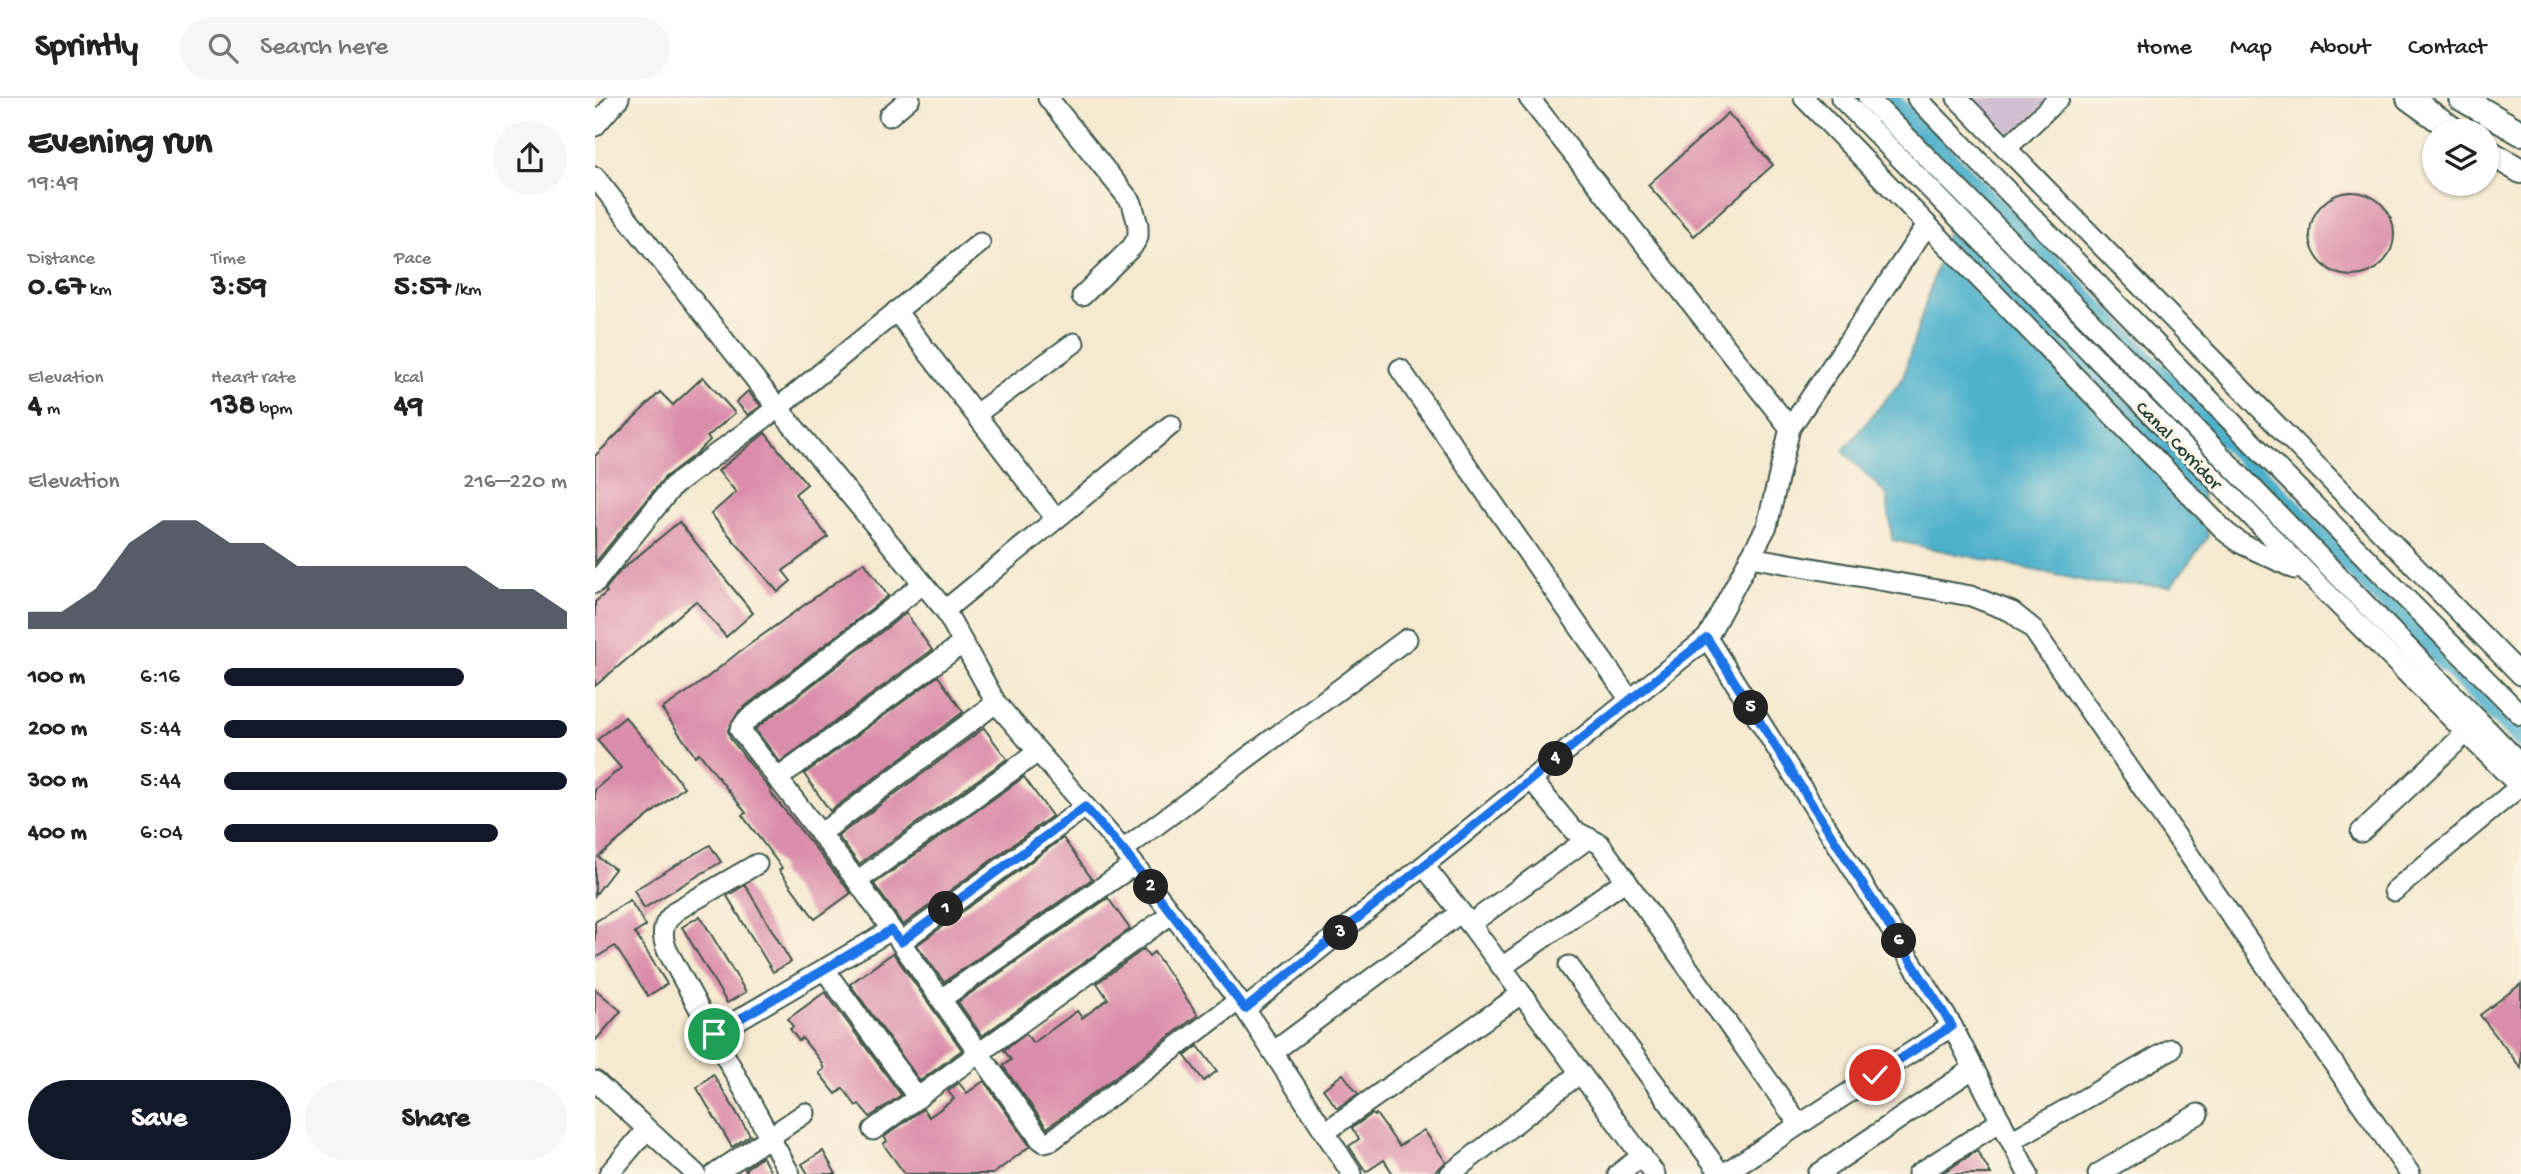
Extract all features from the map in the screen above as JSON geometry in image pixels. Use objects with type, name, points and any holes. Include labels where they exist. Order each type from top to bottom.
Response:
[{"type":"main road","points":[[2409,98],[2438,119]]},
{"type":"main road","points":[[2461,98],[2521,133]]},
{"type":"main road","points":[[2499,158],[2521,172]]},
{"type":"street","points":[[595,126],[619,98]]},
{"type":"street","points":[[889,116],[910,98]]},
{"type":"street","points":[[1048,98],[1132,203],[1138,225],[1138,237],[1132,247],[1082,296]]},
{"type":"street","points":[[1529,98],[1790,428]]},
{"type":"street","points":[[1804,98],[2227,533],[2242,544],[2309,575]]},
{"type":"street","name":"Canal Corridor","points":[[1841,98],[2520,788]]},
{"type":"street","points":[[1868,98],[2100,331],[2521,764]]},
{"type":"street","points":[[1917,98],[2521,715]]},
{"type":"street","points":[[1957,98],[2521,675]]},
{"type":"street","points":[[2007,148],[2059,98]]},
{"type":"street","points":[[595,177],[778,408],[945,610],[996,703],[1129,857],[1242,1005],[1352,1174]]},
{"type":"street","points":[[923,584],[741,726],[740,730],[857,881],[1040,1139],[1048,1142],[1242,1005],[1424,866],[1707,638],[1767,526],[1790,428],[1927,225]]},
{"type":"street","points":[[595,583],[673,486],[778,408],[980,243]]},
{"type":"street","points":[[896,311],[1056,519]]},
{"type":"street","points":[[976,414],[1074,343]]},
{"type":"street","points":[[1400,369],[1630,700]]},
{"type":"street","points":[[945,610],[1171,425]]},
{"type":"street","points":[[1750,557],[1971,596],[2012,612],[2032,628],[2410,1174]]},
{"type":"street","points":[[1707,638],[1952,1026],[2028,1174]]},
{"type":"street","points":[[941,999],[1129,857],[1407,639]]},
{"type":"street","points":[[777,779],[963,643]]},
{"type":"street","points":[[820,834],[996,703]]},
{"type":"street","points":[[2361,832],[2466,733]]},
{"type":"street","points":[[857,881],[1038,752]]},
{"type":"street","points":[[1531,779],[1573,830],[1600,844],[1799,1124]]},
{"type":"street","points":[[2394,891],[2520,788]]},
{"type":"street","points":[[714,1034],[824,969],[896,936],[1085,807]]},
{"type":"street","points":[[1273,1052],[1465,919],[1588,838]]},
{"type":"street","points":[[757,864],[677,910],[667,918],[662,937],[790,1174]]},
{"type":"street","points":[[1424,866],[1655,1174]]},
{"type":"street","points":[[1501,967],[1626,880]]},
{"type":"street","points":[[873,1130],[1171,914]]},
{"type":"street","points":[[1569,966],[1722,1174],[1952,1026]]},
{"type":"street","points":[[824,969],[918,1098]]},
{"type":"street","points":[[1325,1132],[1521,994]]},
{"type":"street","points":[[2011,1141],[2171,1049]]},
{"type":"street","points":[[1818,1174],[1974,1068]]},
{"type":"street","points":[[1450,1174],[1580,1073]]},
{"type":"street","points":[[595,1082],[693,1173]]},
{"type":"street","points":[[715,1174],[805,1113]]},
{"type":"street","points":[[2098,1174],[2198,1114]]},
{"type":"street","points":[[1918,1174],[2001,1121]]},
{"type":"street","points":[[609,1174],[647,1129]]},
{"type":"street","points":[[1618,1174],[1642,1156]]},
{"type":"shaded area","points":[[1964,98],[2052,98],[2007,141]]},
{"type":"water","points":[[1954,211],[2200,478],[2208,537],[2171,586],[2094,583],[1892,540],[1887,495],[1843,451],[1902,380]]},
{"type":"building","points":[[1728,113],[1773,165],[1694,236],[1648,185]]},
{"type":"building","points":[[2352,192],[2368,195],[2382,204],[2391,218],[2394,234],[2391,250],[2382,264],[2368,273],[2352,276],[2336,273],[2322,264],[2313,250],[2310,234],[2313,218],[2322,204],[2336,195]]},
{"type":"building","points":[[703,377],[735,413],[707,437],[710,440],[698,452],[664,478],[595,563],[595,456],[660,392],[673,405]]},
{"type":"building","points":[[748,391],[761,406],[748,415],[736,402]]},
{"type":"building","points":[[765,433],[807,484],[795,494],[828,537],[783,571],[791,581],[778,592],[711,514],[736,492],[718,471]]},
{"type":"building","points":[[679,522],[753,613],[726,637],[696,601],[595,686],[595,602],[607,592],[605,590],[621,570]]},
{"type":"building","points":[[864,562],[888,596],[739,711],[728,730],[730,738],[770,792],[851,893],[815,919],[779,870],[782,868],[742,815],[746,813],[699,753],[695,756],[662,709]]},
{"type":"building","points":[[906,613],[932,650],[780,762],[755,729]]},
{"type":"building","points":[[938,676],[963,712],[830,811],[804,774]]},
{"type":"building","points":[[625,717],[684,787],[598,857],[615,869],[595,895],[595,789],[621,768],[597,740]]},
{"type":"building","points":[[984,728],[1007,759],[859,864],[838,836]]},
{"type":"building","points":[[1024,777],[1052,816],[903,925],[874,884]]},
{"type":"building","points":[[1063,838],[1092,879],[944,982],[917,945]]},
{"type":"building","points":[[710,845],[721,862],[644,908],[634,890]]},
{"type":"building","points":[[745,885],[791,962],[773,972],[727,896]]},
{"type":"building","points":[[1108,898],[1130,929],[982,1036],[958,1002]]},
{"type":"building","points":[[630,900],[646,926],[635,933],[667,984],[648,996],[615,946],[595,958],[595,922]]},
{"type":"building","points":[[700,916],[746,992],[727,1003],[682,927]]},
{"type":"building","points":[[1144,949],[1149,956],[1154,952],[1198,1015],[1047,1128],[1003,1066],[1011,1060],[1004,1050],[1026,1034],[1033,1043],[1077,1011],[1082,1018],[1108,999],[1097,983]]},
{"type":"building","points":[[893,953],[962,1050],[920,1081],[850,984]]},
{"type":"building","points":[[2521,984],[2521,1068],[2480,1015]]},
{"type":"building","points":[[595,989],[621,1011],[595,1041]]},
{"type":"building","points":[[825,992],[901,1095],[870,1117],[859,1104],[856,1106],[843,1088],[836,1094],[819,1073],[824,1069],[821,1062],[802,1038],[799,1041],[790,1029],[793,1027],[788,1019]]},
{"type":"building","points":[[1198,1046],[1217,1071],[1204,1081],[1185,1056]]},
{"type":"building","points":[[713,1074],[750,1135],[732,1147],[697,1088]]},
{"type":"building","points":[[1343,1074],[1358,1094],[1337,1108],[1323,1089]]},
{"type":"building","points":[[984,1081],[1030,1146],[993,1174],[905,1174],[883,1144],[887,1141],[884,1137],[923,1109],[929,1117],[954,1099],[948,1091],[959,1083],[967,1093]]},
{"type":"building","points":[[1376,1114],[1399,1146],[1424,1130],[1446,1162],[1433,1174],[1393,1174],[1384,1160],[1366,1172],[1349,1146],[1359,1139],[1352,1128]]},
{"type":"building","points":[[823,1151],[836,1174],[808,1174],[802,1164]]},
{"type":"building","points":[[1977,1151],[1991,1174],[1941,1174]]},
{"type":"building","points":[[762,1157],[772,1174],[748,1174],[745,1169]]},
{"type":"waterway","points":[[1889,98],[2521,739]]},
{"type":"route","points":[[714,1034],[891,930],[901,942],[1085,807],[1123,850],[1245,1009],[1707,638],[1952,1026],[1875,1075]]}]
